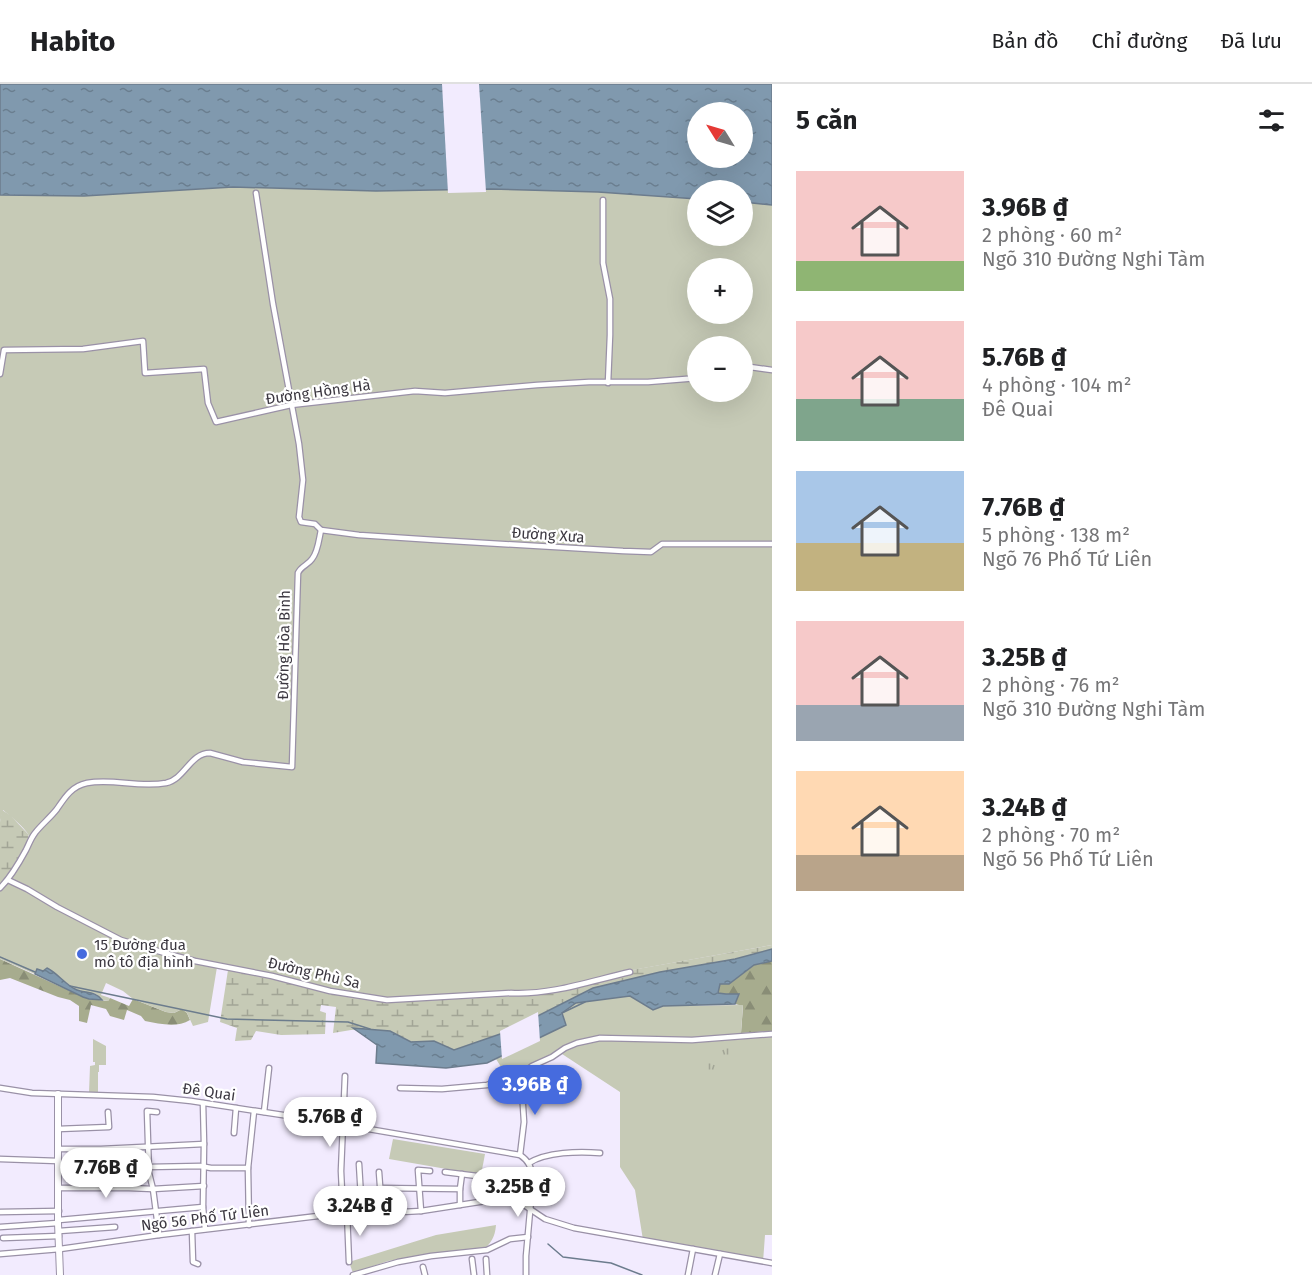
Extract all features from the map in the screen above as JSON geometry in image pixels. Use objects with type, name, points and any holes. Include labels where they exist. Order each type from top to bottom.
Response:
[{"type":"street","points":[[256,193],[271,294],[299,444],[303,480],[299,517],[301,522],[315,524],[321,530]]},
{"type":"street","points":[[603,200],[603,262],[610,299],[608,383]]},
{"type":"street","name":"Đường Hồng Hà","points":[[0,374],[4,350],[83,349],[143,341],[145,373],[204,369],[208,404],[216,422],[291,405],[415,391],[445,393],[537,385],[687,379]]},
{"type":"street","points":[[753,367],[772,370]]},
{"type":"street","name":"Đường Xưa","points":[[321,530],[359,535],[651,552],[662,544],[772,544]]},
{"type":"street","name":"Đường Hòa Bình","points":[[0,888],[8,880],[35,834],[55,812],[65,796],[78,786],[102,781],[143,785],[168,782],[177,779],[192,761],[206,753],[243,762],[292,767],[298,573],[313,558],[321,530]]},
{"type":"street","name":"Đường Phù Sa","points":[[8,880],[121,940],[186,959],[368,998],[387,1000],[523,994],[570,987],[630,972]]},
{"type":"street","points":[[400,1088],[442,1089],[487,1085],[521,1075],[532,1066],[565,1048],[600,1038],[692,1040],[772,1034]]},
{"type":"street","points":[[264,1112],[269,1068]]},
{"type":"street","points":[[521,1075],[524,1122],[520,1155],[528,1161],[533,1178],[526,1275]]},
{"type":"street","points":[[345,1076],[341,1171],[349,1262]]},
{"type":"street","name":"Đê Quai","points":[[0,1088],[32,1093],[153,1097],[203,1103],[520,1155]]},
{"type":"street","points":[[58,1094],[60,1275]]},
{"type":"street","points":[[203,1103],[205,1229]]},
{"type":"street","points":[[234,1134],[237,1108]]},
{"type":"street","points":[[157,1112],[147,1111],[148,1173],[157,1211],[159,1235]]},
{"type":"street","points":[[249,1225],[248,1168],[254,1111]]},
{"type":"street","points":[[58,1129],[109,1127],[108,1112]]},
{"type":"street","points":[[58,1149],[204,1144]]},
{"type":"street","points":[[529,1163],[546,1155],[600,1153]]},
{"type":"street","points":[[0,1159],[58,1161]]},
{"type":"street","points":[[359,1164],[362,1214]]},
{"type":"street","points":[[148,1167],[248,1168]]},
{"type":"street","points":[[421,1211],[418,1170],[430,1171]]},
{"type":"street","points":[[379,1172],[382,1213]]},
{"type":"street","points":[[445,1172],[486,1177]]},
{"type":"street","points":[[460,1205],[462,1174]]},
{"type":"street","points":[[58,1188],[153,1189],[204,1186]]},
{"type":"street","points":[[380,1188],[460,1189]]},
{"type":"street","name":"Ngõ 56 Phố Tứ Liên","points":[[0,1254],[60,1249],[345,1213],[421,1211],[506,1199],[524,1205],[545,1219],[573,1228],[772,1263]]},
{"type":"street","points":[[0,1227],[203,1207]]},
{"type":"street","points":[[0,1212],[59,1211]]},
{"type":"street","points":[[3,1238],[115,1227]]},
{"type":"street","points":[[192,1231],[193,1262],[198,1264]]},
{"type":"street","points":[[353,1275],[398,1262],[487,1250],[510,1239],[528,1237]]},
{"type":"street","points":[[688,1275],[693,1249]]},
{"type":"street","points":[[715,1275],[720,1254]]},
{"type":"street","points":[[472,1259],[474,1275]]},
{"type":"street","points":[[486,1259],[487,1275]]},
{"type":"street","points":[[423,1267],[424,1275]]},
{"type":"green space","points":[[233,187],[376,191],[491,189],[606,192],[687,198],[687,246],[753,246],[753,203],[772,205],[772,945],[627,971],[564,990],[522,996],[391,1002],[217,967],[208,1022],[193,1026],[187,1013],[182,1009],[174,1013],[166,1012],[133,999],[106,983],[101,995],[110,998],[108,1001],[102,1000],[96,994],[77,990],[51,970],[43,972],[38,969],[35,974],[0,959],[0,891],[7,884],[7,878],[21,856],[28,834],[3,810],[0,822],[0,195],[84,196]]},
{"type":"green space","points":[[2,810],[28,834],[29,842],[7,878],[0,885],[0,822]]},
{"type":"green space","points":[[772,945],[772,949],[735,959],[660,972],[593,988],[506,1032],[454,1050],[434,1041],[411,1042],[390,1031],[368,1029],[333,1033],[336,1007],[321,1005],[320,1011],[326,1013],[325,1034],[281,1035],[256,1031],[251,1040],[235,1041],[237,1028],[220,1022],[228,970],[391,1002],[522,996],[564,990],[626,971]]},
{"type":"green space","points":[[0,959],[89,999],[108,1001],[110,998],[129,1006],[133,999],[174,1013],[182,1009],[190,1020],[168,1025],[145,1021],[141,1016],[127,1010],[124,1020],[110,1016],[106,1009],[91,1005],[87,1023],[79,1021],[79,1006],[70,1000],[10,978],[0,980]]},
{"type":"green space","points":[[772,961],[772,1031],[741,1033],[743,1006],[735,1004],[739,994],[718,993],[720,984],[729,984],[754,965]]},
{"type":"green space","points":[[630,996],[653,1010],[663,1006],[743,1005],[741,1033],[731,1040],[772,1037],[772,1235],[765,1235],[763,1262],[643,1240],[635,1190],[620,1167],[620,1092],[559,1052],[532,1066],[521,1075],[508,1078],[496,1059],[566,1025],[562,1013],[576,1003]],"holes":[[[708,1041],[729,1041],[729,1077],[708,1077]]]},
{"type":"green space","points":[[93,1039],[106,1046],[106,1065],[99,1065],[98,1094],[89,1093],[90,1066],[95,1065]]},
{"type":"green space","points":[[708,1041],[729,1041],[729,1077],[708,1077]]},
{"type":"green space","points":[[393,1139],[485,1154],[481,1175],[389,1159]]},
{"type":"green space","points":[[496,1225],[492,1240],[483,1251],[431,1254],[388,1261],[353,1273],[349,1262],[436,1235]]},
{"type":"water","points":[[0,84],[772,84],[772,205],[753,203],[753,180],[687,180],[687,198],[598,192],[491,189],[376,191],[233,187],[84,196],[0,195]]},
{"type":"water","points":[[772,949],[772,961],[754,965],[729,984],[720,984],[718,993],[739,994],[735,1004],[663,1006],[653,1010],[630,996],[576,1003],[562,1013],[566,1025],[487,1063],[446,1068],[376,1063],[377,1045],[353,1028],[390,1031],[411,1042],[434,1041],[454,1050],[506,1032],[593,988],[660,972],[735,959]]},
{"type":"water","points":[[47,968],[75,989],[93,993],[102,1000],[83,997],[35,974],[37,969],[43,971]]},
{"type":"pier","points":[[442,84],[479,84],[486,192],[448,193]]},
{"type":"pier","points":[[538,1012],[540,1041],[502,1059],[500,1031]]},
{"type":"waterway","points":[[0,957],[35,972]]},
{"type":"waterway","points":[[70,986],[227,1019],[348,1022],[370,1029]]},
{"type":"waterway","points":[[562,1013],[585,1002]]},
{"type":"waterway","points":[[548,1244],[563,1257],[611,1263],[642,1275]]},
{"type":"place","name":"15 Đường đua mô tô địa hình","points":[[82,954]]}]
